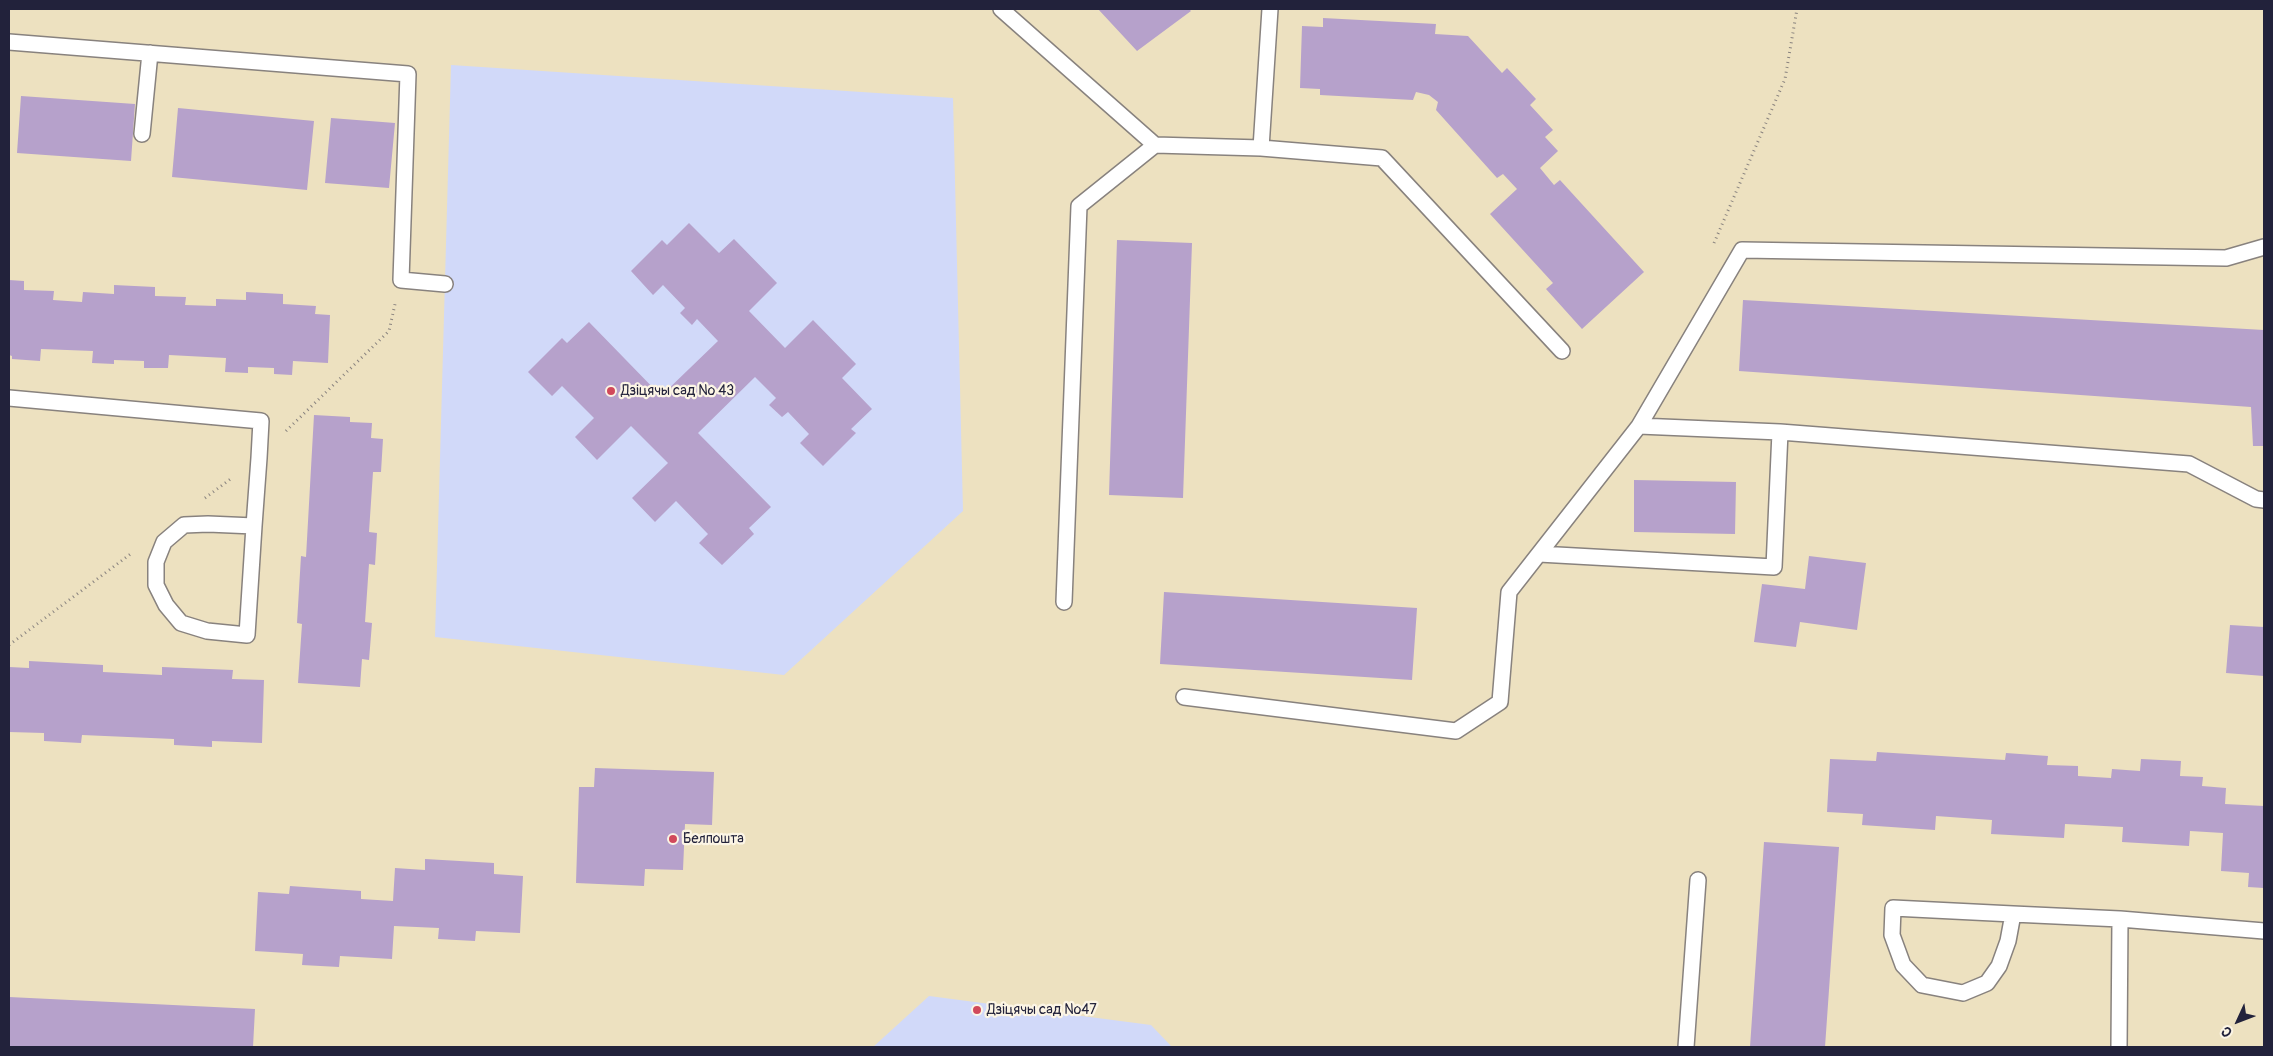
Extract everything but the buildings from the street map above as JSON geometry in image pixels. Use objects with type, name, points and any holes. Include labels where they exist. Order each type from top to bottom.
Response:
[{"type":"lane","points":[[1001,9],[1155,145],[1261,148],[1382,158],[1562,352]]},
{"type":"lane","points":[[1261,148],[1270,9]]},
{"type":"lane","points":[[9,42],[408,74],[401,280],[445,284]]},
{"type":"lane","points":[[142,134],[150,53]]},
{"type":"lane","points":[[1064,602],[1079,206],[1155,145]]},
{"type":"lane","points":[[1184,697],[1456,731],[1500,702],[1509,592],[1639,426],[1742,250],[2226,258],[2264,247]]},
{"type":"lane","points":[[9,398],[261,421],[247,635],[207,631],[181,623],[166,605],[156,586],[156,562],[164,542],[184,525],[254,526]]},
{"type":"lane","points":[[1639,426],[1780,432],[2190,464],[2256,499],[2264,500]]},
{"type":"lane","points":[[1539,554],[1774,567],[1780,432]]},
{"type":"lane","points":[[1686,1047],[1698,880]]},
{"type":"lane","points":[[2013,914],[2008,941],[1999,966],[1987,983],[1963,994],[1922,985],[1903,965],[1892,935],[1893,908],[2120,919],[2264,931]]},
{"type":"lane","points":[[2118,1047],[2120,919]]},
{"type":"path","points":[[1711,250],[1785,79],[1797,9]]},
{"type":"path","points":[[204,499],[258,458],[389,331],[401,280]]},
{"type":"path","points":[[9,646],[134,552]]},
{"type":"shaded area","points":[[451,65],[953,98],[963,511],[784,675],[435,637]]},
{"type":"shaded area","name":"Дзіцячы сад №47","points":[[929,996],[1151,1025],[1172,1047],[873,1047]]},
{"type":"place","name":"Дзіцячы сад № 43","points":[[611,391]]},
{"type":"place","name":"Белпошта","points":[[673,839]]},
{"type":"place","name":"Дзіцячы сад №47","points":[[977,1010]]}]
